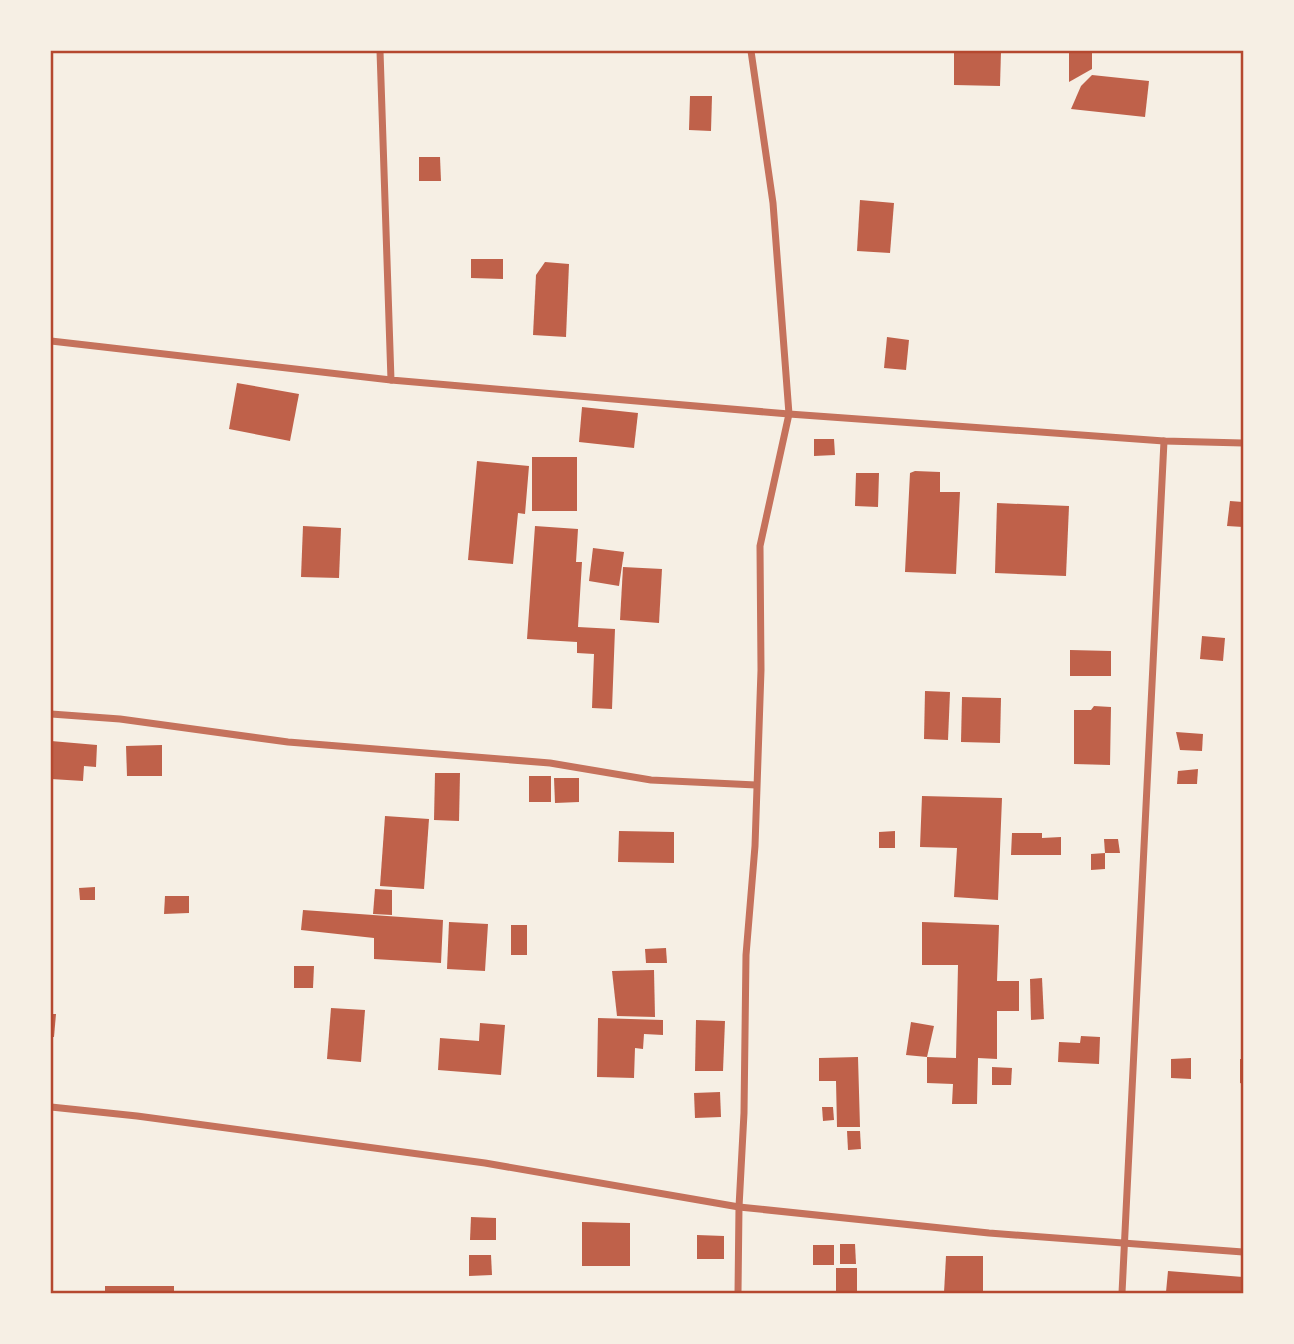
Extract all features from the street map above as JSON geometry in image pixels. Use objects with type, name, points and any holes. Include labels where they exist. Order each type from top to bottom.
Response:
[{"type":"street","points":[[380,51],[391,380]]},
{"type":"street","points":[[738,1293],[746,955],[755,846],[761,670],[760,546],[789,414],[773,203],[751,51]]},
{"type":"street","points":[[51,341],[391,380],[981,429],[1164,441],[1243,443]]},
{"type":"street","points":[[1122,1293],[1164,441]]},
{"type":"street","points":[[51,714],[120,719],[288,742],[550,763],[651,780],[756,785]]},
{"type":"street","points":[[51,1107],[485,1163],[739,1207],[989,1233],[1243,1252]]},
{"type":"building","points":[[954,51],[1001,51],[1000,86],[954,85]]},
{"type":"building","points":[[1069,51],[1092,51],[1092,69],[1069,82]]},
{"type":"building","points":[[1092,75],[1149,81],[1145,117],[1071,109],[1081,86]]},
{"type":"building","points":[[690,96],[712,96],[711,131],[689,130]]},
{"type":"building","points":[[419,157],[440,157],[441,181],[419,181]]},
{"type":"building","points":[[860,200],[894,203],[890,253],[857,251]]},
{"type":"building","points":[[471,259],[503,259],[503,279],[471,278]]},
{"type":"building","points":[[545,262],[569,264],[566,337],[533,335],[536,275]]},
{"type":"building","points":[[887,337],[909,340],[906,370],[884,368]]},
{"type":"building","points":[[237,383],[299,394],[290,441],[229,429]]},
{"type":"building","points":[[582,407],[638,413],[634,448],[579,442]]},
{"type":"building","points":[[814,439],[834,439],[835,455],[814,456]]},
{"type":"building","points":[[532,457],[577,457],[577,511],[532,511]]},
{"type":"building","points":[[477,461],[529,466],[525,514],[518,513],[513,564],[468,560]]},
{"type":"building","points":[[940,472],[940,492],[960,492],[956,574],[905,572],[910,473]]},
{"type":"building","points":[[856,473],[879,473],[878,507],[855,506]]},
{"type":"building","points":[[1230,501],[1243,502],[1243,527],[1227,526]]},
{"type":"building","points":[[997,503],[1069,506],[1066,576],[995,573]]},
{"type":"building","points":[[303,526],[341,528],[339,578],[301,577]]},
{"type":"building","points":[[535,526],[578,529],[576,562],[582,562],[578,627],[615,629],[612,709],[592,708],[594,654],[577,653],[577,642],[527,639]]},
{"type":"building","points":[[593,548],[624,552],[619,586],[589,581]]},
{"type":"building","points":[[623,567],[662,569],[659,623],[620,620]]},
{"type":"building","points":[[1202,636],[1225,638],[1223,661],[1200,659]]},
{"type":"building","points":[[1070,650],[1111,651],[1111,676],[1070,676]]},
{"type":"building","points":[[925,691],[950,692],[948,740],[924,739]]},
{"type":"building","points":[[962,697],[1001,698],[1000,743],[961,742]]},
{"type":"building","points":[[1094,706],[1111,707],[1110,765],[1074,764],[1074,710],[1091,710]]},
{"type":"building","points":[[1176,732],[1203,734],[1202,751],[1180,750]]},
{"type":"building","points":[[51,741],[97,745],[96,767],[84,766],[83,781],[51,779]]},
{"type":"building","points":[[162,745],[162,776],[127,776],[126,746]]},
{"type":"building","points":[[1198,769],[1197,784],[1177,784],[1178,771]]},
{"type":"building","points":[[435,773],[460,773],[459,821],[434,820]]},
{"type":"building","points":[[529,776],[551,776],[551,802],[529,802]]},
{"type":"building","points":[[554,778],[579,778],[579,802],[555,803]]},
{"type":"building","points":[[922,796],[1002,798],[998,900],[954,897],[957,848],[920,847]]},
{"type":"building","points":[[385,816],[429,819],[424,889],[380,886]]},
{"type":"building","points":[[619,831],[674,832],[674,863],[618,862]]},
{"type":"building","points":[[895,831],[895,848],[879,848],[879,832]]},
{"type":"building","points":[[1012,833],[1042,833],[1042,838],[1061,837],[1061,855],[1011,855]]},
{"type":"building","points":[[1104,839],[1118,839],[1120,853],[1105,853]]},
{"type":"building","points":[[1105,853],[1105,869],[1091,870],[1091,854]]},
{"type":"building","points":[[95,887],[95,900],[80,900],[79,888]]},
{"type":"building","points":[[375,889],[392,890],[392,915],[373,914]]},
{"type":"building","points":[[165,896],[189,896],[189,913],[164,914]]},
{"type":"building","points":[[303,910],[443,920],[441,963],[374,959],[374,938],[301,930]]},
{"type":"building","points":[[449,922],[488,924],[485,971],[447,969]]},
{"type":"building","points":[[922,922],[999,925],[997,981],[1019,981],[1019,1011],[997,1011],[997,1059],[978,1058],[977,1104],[952,1104],[953,1084],[927,1083],[927,1057],[956,1058],[958,965],[922,965]]},
{"type":"building","points":[[511,925],[527,925],[527,955],[511,955]]},
{"type":"building","points":[[666,948],[667,963],[646,963],[645,949]]},
{"type":"building","points":[[294,966],[314,966],[313,988],[294,988]]},
{"type":"building","points":[[654,970],[655,1017],[617,1016],[612,971]]},
{"type":"building","points":[[1042,978],[1044,1019],[1031,1020],[1030,979]]},
{"type":"building","points":[[331,1008],[365,1010],[361,1062],[327,1059]]},
{"type":"building","points":[[51,1014],[56,1014],[54,1037],[51,1037]]},
{"type":"building","points":[[598,1018],[663,1020],[663,1035],[644,1034],[643,1049],[635,1048],[634,1078],[597,1077]]},
{"type":"building","points":[[696,1020],[725,1021],[723,1071],[695,1071]]},
{"type":"building","points":[[911,1022],[934,1026],[927,1057],[906,1055]]},
{"type":"building","points":[[480,1023],[505,1025],[501,1075],[438,1070],[440,1038],[479,1041]]},
{"type":"building","points":[[1081,1036],[1100,1037],[1099,1064],[1058,1062],[1059,1042],[1080,1043]]},
{"type":"building","points":[[858,1057],[860,1127],[837,1127],[836,1081],[819,1081],[819,1058]]},
{"type":"building","points":[[1191,1058],[1191,1079],[1171,1078],[1171,1059]]},
{"type":"building","points":[[1240,1059],[1243,1059],[1243,1084],[1240,1083]]},
{"type":"building","points":[[992,1067],[1012,1068],[1011,1085],[992,1085]]},
{"type":"building","points":[[720,1092],[721,1117],[695,1118],[694,1093]]},
{"type":"building","points":[[822,1107],[833,1107],[834,1120],[823,1121]]},
{"type":"building","points":[[847,1131],[860,1131],[861,1149],[848,1150]]},
{"type":"building","points":[[471,1217],[496,1218],[496,1240],[470,1240]]},
{"type":"building","points":[[582,1222],[630,1223],[630,1266],[582,1266]]},
{"type":"building","points":[[697,1235],[724,1236],[724,1259],[697,1259]]},
{"type":"building","points":[[840,1244],[855,1244],[856,1264],[840,1264]]},
{"type":"building","points":[[813,1245],[834,1245],[834,1265],[813,1265]]},
{"type":"building","points":[[469,1255],[491,1255],[492,1275],[469,1276]]},
{"type":"building","points":[[946,1256],[983,1256],[983,1293],[944,1293]]},
{"type":"building","points":[[836,1268],[857,1268],[857,1293],[836,1293]]},
{"type":"building","points":[[1168,1271],[1243,1277],[1243,1293],[1166,1292]]},
{"type":"building","points":[[105,1286],[174,1286],[174,1293],[105,1293]]}]
